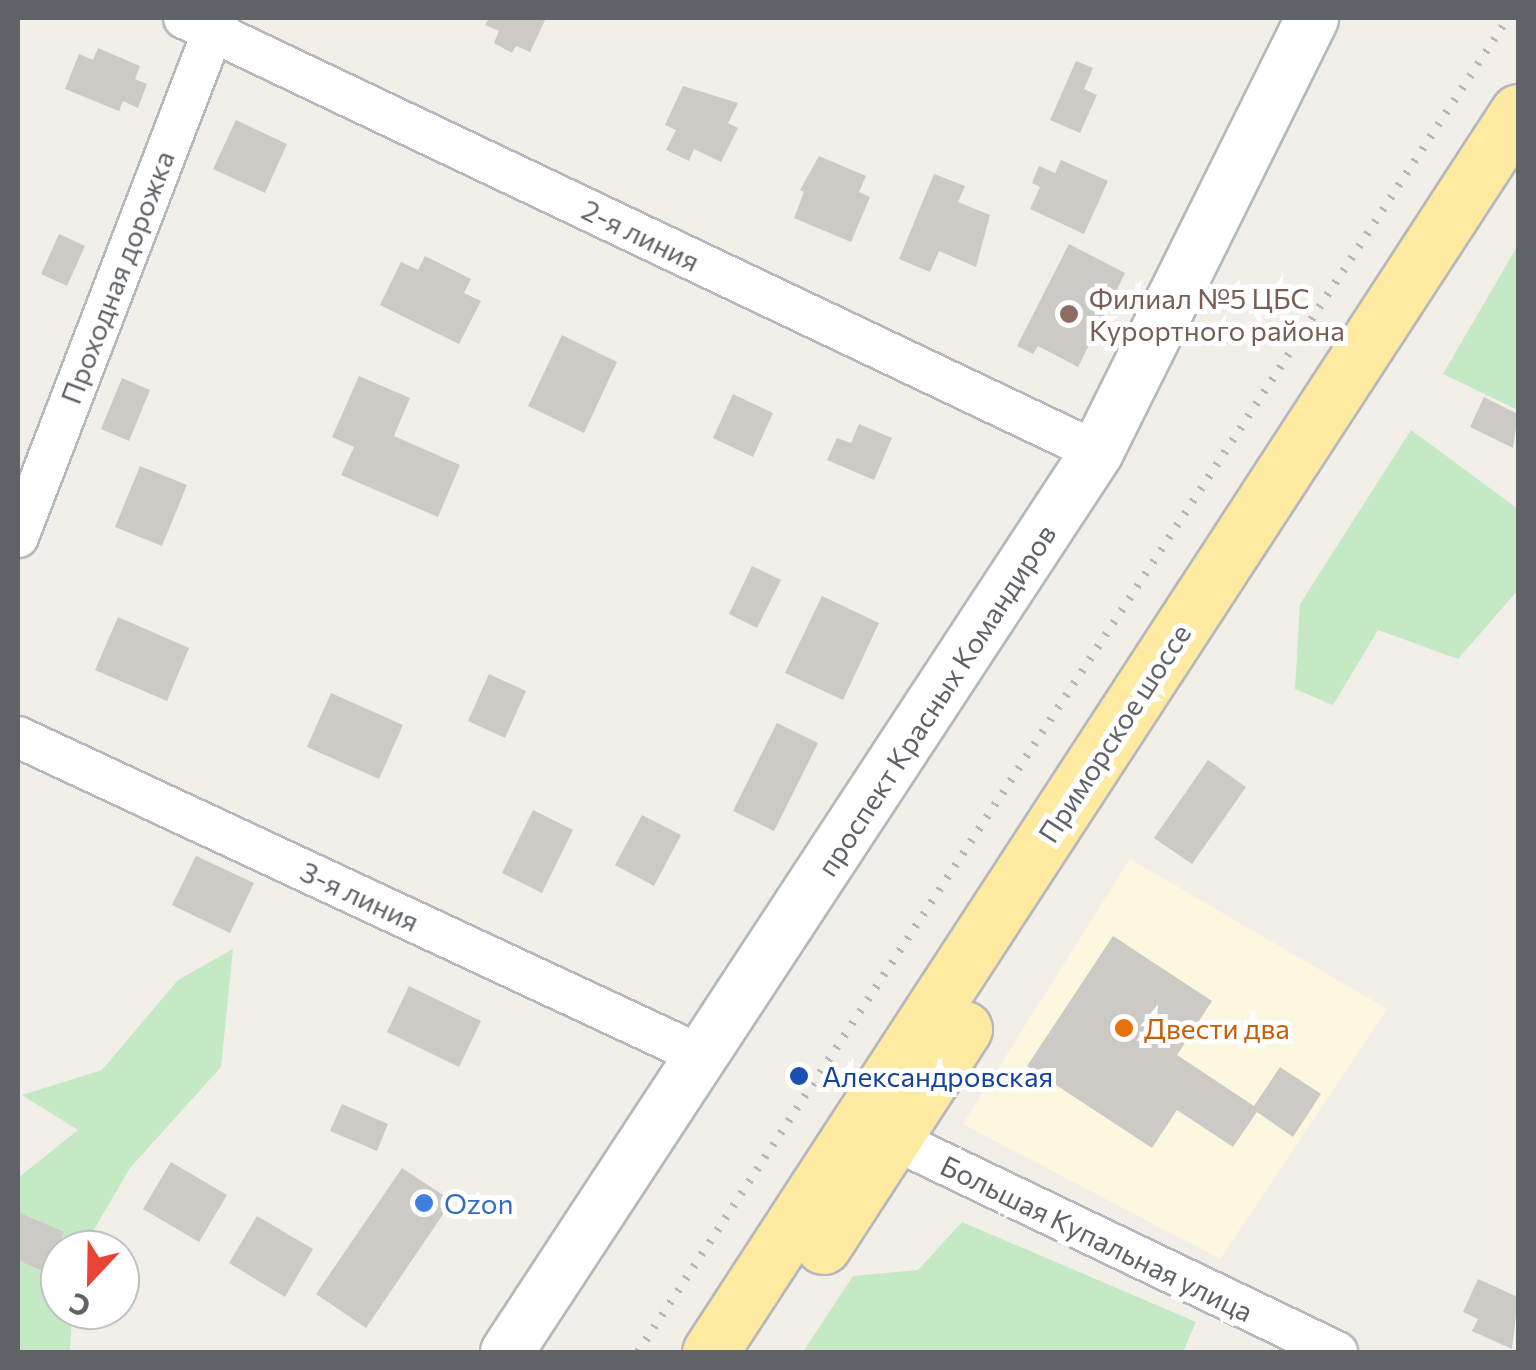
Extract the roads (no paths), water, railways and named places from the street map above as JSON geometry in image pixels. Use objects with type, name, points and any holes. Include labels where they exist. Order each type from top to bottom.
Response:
[{"type":"highway","name":"Приморское шоссе","points":[[752,1352],[875,1130],[1518,112]]},
{"type":"highway","name":"Приморское шоссе","points":[[710,1352],[875,1130],[1518,174]]},
{"type":"street","name":"проспект Красных Командиров","points":[[507,1352],[1097,452],[1312,18]]},
{"type":"street","name":"2-я линия","points":[[205,22],[1097,452]]},
{"type":"street","name":"Проходная дорожка","points":[[18,536],[205,22]]},
{"type":"street","name":"3-я линия","points":[[18,736],[702,1056]]},
{"type":"street","name":"Большая Купальная улица","points":[[875,1130],[1337,1352]]},
{"type":"railway","points":[[638,1352],[1508,18]]},
{"type":"place","name":"Филиал №5 ЦБС Курортного района","points":[[1069,314]]},
{"type":"place","name":"Двести два","points":[[1124,1028]]},
{"type":"place","name":"Александровская","points":[[799,1076]]},
{"type":"place","name":"Ozon","points":[[424,1203]]}]
